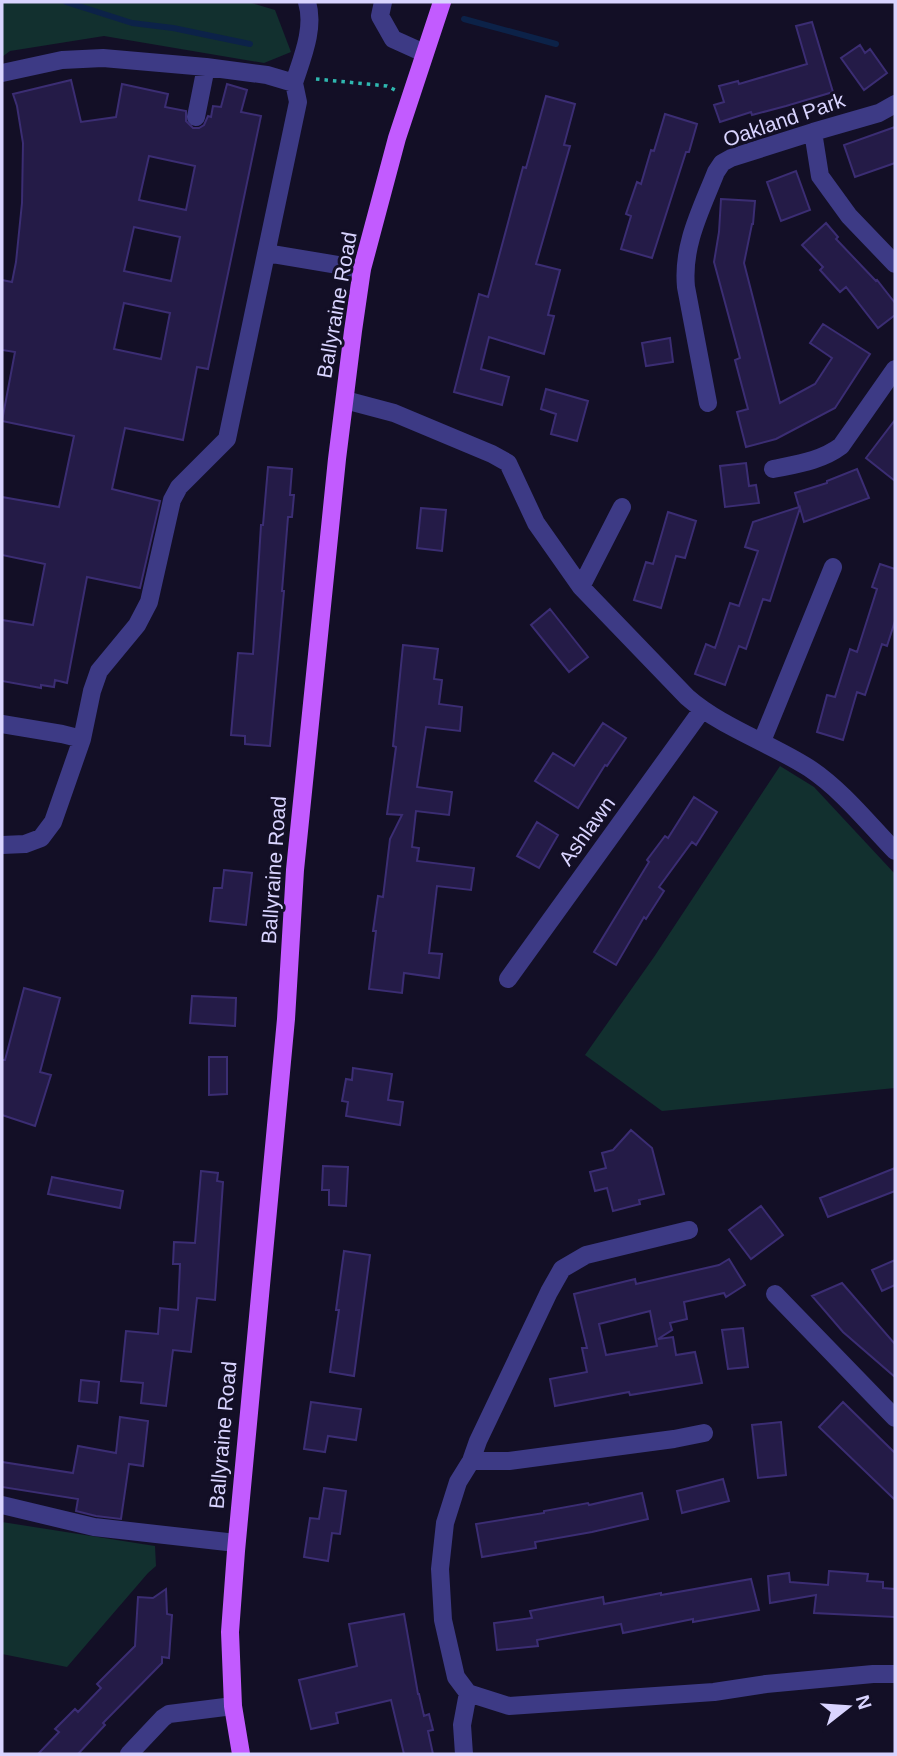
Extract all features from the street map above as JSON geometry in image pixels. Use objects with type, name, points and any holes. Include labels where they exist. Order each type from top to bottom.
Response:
[{"type":"main road","name":"Ballyraine Road","points":[[241,1754],[233,1706],[230,1632],[236,1543],[286,1019],[296,857],[337,459],[362,269],[397,138],[442,2]]},
{"type":"street","points":[[2,845],[25,844],[41,838],[53,822],[82,738],[99,671],[137,625],[149,602],[172,500],[178,487],[227,439],[298,102],[294,83],[305,50],[310,13],[307,2]]},
{"type":"street","points":[[383,2],[380,16],[393,40],[425,53]]},
{"type":"street","points":[[2,73],[62,60],[103,58],[206,67],[267,75],[294,83]]},
{"type":"street","points":[[196,117],[206,67]]},
{"type":"street","name":"Oakland Park","points":[[708,403],[685,274],[691,236],[716,172],[722,163],[748,151],[879,113],[895,104]]},
{"type":"street","points":[[813,131],[820,176],[849,216],[895,264]]},
{"type":"street","points":[[267,253],[362,269]]},
{"type":"street","points":[[774,469],[819,459],[841,446],[895,369]]},
{"type":"street","points":[[345,400],[394,413],[508,463],[536,523],[581,587],[678,687],[702,710],[809,768],[827,782],[895,851]]},
{"type":"street","points":[[581,587],[622,507]]},
{"type":"street","points":[[762,741],[833,567]]},
{"type":"street","name":"Ashlawn","points":[[508,979],[702,710]]},
{"type":"street","points":[[2,724],[82,738]]},
{"type":"street","points":[[688,1230],[586,1255],[562,1269],[549,1292],[471,1461],[458,1482],[445,1523],[440,1569],[443,1620],[456,1677],[468,1693],[509,1706],[714,1692],[766,1684],[895,1674]]},
{"type":"street","points":[[775,1294],[895,1418]]},
{"type":"street","points":[[471,1461],[509,1461],[704,1433]]},
{"type":"street","points":[[2,1505],[94,1527],[236,1543]]},
{"type":"street","points":[[464,1754],[462,1725],[468,1693]]},
{"type":"street","points":[[129,1754],[169,1714],[233,1706]]},
{"type":"path","points":[[294,83],[312,78],[387,86],[411,96]]},
{"type":"green space","points":[[2,2],[248,2],[275,10],[291,52],[264,63],[104,36],[10,51],[2,57]]},
{"type":"green space","points":[[780,766],[814,787],[895,874],[895,1088],[662,1111],[585,1055],[654,957]]},
{"type":"green space","points":[[2,1522],[155,1546],[156,1566],[67,1667],[2,1654]]},
{"type":"building","points":[[812,22],[833,92],[720,122],[714,105],[724,102],[719,86],[738,81],[739,84],[807,64],[796,26]]},
{"type":"building","points":[[860,45],[865,53],[870,49],[887,73],[864,90],[841,58]]},
{"type":"building","points":[[71,80],[81,122],[116,117],[122,84],[168,94],[165,107],[186,111],[186,121],[193,128],[199,128],[204,125],[208,116],[211,117],[213,106],[221,107],[227,84],[247,90],[241,112],[261,116],[208,369],[197,367],[183,440],[125,428],[112,489],[160,501],[140,588],[87,577],[67,683],[55,680],[54,687],[41,685],[41,688],[2,681],[2,620],[33,625],[45,564],[2,555],[2,497],[59,507],[74,436],[2,421],[15,352],[2,350],[2,280],[12,282],[22,203],[23,143],[13,94]],"holes":[[[149,156],[195,166],[186,210],[139,200]],[[134,227],[180,237],[171,281],[124,271]],[[124,303],[170,313],[161,359],[114,349]]]},
{"type":"building","points":[[546,96],[575,104],[564,145],[570,146],[536,264],[560,270],[548,315],[554,316],[544,354],[489,337],[481,369],[509,377],[502,405],[454,392],[479,294],[488,297],[523,167],[526,168]]},
{"type":"building","points":[[665,114],[697,124],[652,258],[621,249],[631,216],[626,214],[637,182],[641,184],[651,150],[654,151]]},
{"type":"building","points":[[895,127],[895,163],[855,177],[844,145]]},
{"type":"building","points":[[796,171],[810,210],[781,221],[767,182]]},
{"type":"building","points":[[721,199],[755,201],[744,263],[780,403],[815,384],[832,358],[810,343],[823,324],[870,354],[835,408],[776,439],[746,447],[737,412],[748,409],[735,360],[740,358],[714,262]]},
{"type":"building","points":[[826,223],[838,237],[836,239],[877,280],[895,303],[895,315],[878,328],[846,287],[840,292],[820,270],[823,267],[802,245]]},
{"type":"building","points":[[670,338],[673,362],[646,366],[642,343]]},
{"type":"building","points":[[546,389],[588,401],[577,441],[551,434],[556,414],[541,409]]},
{"type":"building","points":[[895,420],[895,481],[866,458]]},
{"type":"building","points":[[746,463],[749,486],[756,485],[759,503],[725,507],[720,466]]},
{"type":"building","points":[[268,467],[292,469],[290,495],[294,495],[292,517],[288,517],[270,746],[245,744],[245,736],[231,735],[238,653],[253,654],[261,525]]},
{"type":"building","points":[[857,469],[869,498],[804,522],[800,508],[770,601],[763,599],[746,649],[739,646],[725,685],[695,674],[706,644],[715,648],[730,603],[739,606],[758,551],[745,547],[753,522],[799,507],[795,493],[827,483]]},
{"type":"building","points":[[421,508],[446,510],[442,551],[417,548]]},
{"type":"building","points":[[668,512],[696,521],[685,558],[676,556],[661,608],[634,600],[646,562],[653,564]]},
{"type":"building","points":[[880,564],[895,569],[895,621],[887,646],[882,644],[865,695],[857,692],[843,740],[817,732],[827,695],[835,697],[850,649],[857,652],[877,589],[872,587]]},
{"type":"building","points":[[550,609],[588,657],[569,672],[531,625]]},
{"type":"building","points":[[403,645],[438,649],[434,679],[442,680],[439,704],[462,707],[460,731],[426,727],[417,787],[452,792],[449,815],[416,811],[412,847],[419,848],[417,861],[474,868],[471,890],[437,886],[429,953],[442,954],[439,978],[404,973],[402,993],[369,989],[378,896],[383,897],[390,839],[402,815],[387,814],[396,747],[393,746]]},
{"type":"building","points":[[603,723],[626,738],[578,808],[535,781],[553,753],[574,766]]},
{"type":"building","points":[[694,797],[717,812],[696,845],[692,842],[659,887],[664,891],[646,919],[644,917],[616,965],[594,952],[649,862],[647,860],[665,836],[668,838]]},
{"type":"building","points":[[537,822],[558,835],[539,868],[517,856]]},
{"type":"building","points":[[224,870],[252,873],[246,925],[210,921],[214,888],[222,888]]},
{"type":"building","points":[[24,988],[60,998],[40,1072],[51,1075],[35,1126],[2,1115],[2,1060],[5,1060]]},
{"type":"building","points":[[192,996],[236,998],[235,1026],[190,1023]]},
{"type":"building","points":[[209,1057],[227,1057],[227,1094],[209,1095]]},
{"type":"building","points":[[353,1068],[392,1074],[388,1100],[403,1102],[400,1125],[346,1116],[348,1102],[342,1101],[346,1079],[352,1080]]},
{"type":"building","points":[[631,1130],[652,1148],[664,1194],[639,1200],[640,1204],[613,1211],[607,1188],[595,1191],[590,1172],[606,1168],[602,1153],[613,1150]]},
{"type":"building","points":[[323,1166],[348,1167],[346,1206],[329,1205],[329,1190],[322,1190]]},
{"type":"building","points":[[895,1168],[895,1191],[828,1217],[820,1198]]},
{"type":"building","points":[[201,1171],[218,1173],[217,1181],[223,1182],[215,1300],[197,1298],[191,1352],[173,1350],[166,1406],[141,1403],[143,1383],[121,1381],[126,1331],[158,1334],[160,1308],[178,1310],[180,1264],[173,1264],[174,1242],[195,1243]]},
{"type":"building","points":[[52,1177],[123,1191],[120,1208],[48,1194]]},
{"type":"building","points":[[761,1206],[783,1235],[751,1259],[729,1230]]},
{"type":"building","points":[[344,1251],[370,1255],[354,1376],[330,1372]]},
{"type":"building","points":[[729,1259],[745,1285],[726,1297],[724,1293],[684,1302],[687,1319],[670,1323],[672,1330],[658,1339],[673,1337],[676,1355],[695,1352],[702,1383],[630,1395],[629,1392],[555,1406],[550,1379],[587,1372],[582,1348],[587,1348],[574,1294],[635,1279],[636,1284],[719,1265]],"holes":[[[650,1311],[657,1346],[606,1355],[599,1324]]]},
{"type":"building","points":[[895,1260],[895,1285],[882,1291],[872,1270]]},
{"type":"building","points":[[842,1283],[895,1344],[895,1377],[843,1332],[812,1296]]},
{"type":"building","points":[[743,1328],[748,1367],[728,1369],[722,1330]]},
{"type":"building","points":[[81,1380],[99,1382],[97,1403],[79,1401]]},
{"type":"building","points":[[311,1402],[361,1409],[356,1440],[328,1436],[325,1452],[304,1449]]},
{"type":"building","points":[[843,1402],[895,1453],[895,1500],[819,1427]]},
{"type":"building","points":[[120,1417],[148,1421],[143,1466],[129,1464],[121,1519],[76,1511],[78,1499],[2,1487],[2,1462],[73,1473],[78,1446],[116,1453]]},
{"type":"building","points":[[781,1422],[786,1475],[758,1478],[752,1425]]},
{"type":"building","points":[[723,1479],[729,1501],[682,1513],[677,1491]]},
{"type":"building","points":[[324,1488],[346,1491],[340,1534],[332,1533],[328,1561],[304,1557],[310,1518],[319,1519]]},
{"type":"building","points":[[642,1493],[648,1519],[535,1542],[536,1548],[482,1557],[476,1524]]},
{"type":"building","points":[[829,1571],[868,1574],[867,1581],[883,1582],[883,1588],[895,1589],[895,1617],[814,1613],[816,1595],[770,1603],[768,1576],[789,1573],[790,1582],[828,1585]]},
{"type":"building","points":[[751,1579],[759,1610],[693,1622],[693,1619],[623,1633],[621,1624],[537,1640],[538,1646],[497,1650],[494,1623],[532,1618],[530,1611],[603,1597],[604,1604]]},
{"type":"building","points":[[166,1589],[167,1614],[172,1615],[169,1658],[162,1657],[162,1663],[103,1723],[105,1725],[78,1754],[38,1754],[59,1732],[55,1729],[75,1709],[78,1712],[101,1688],[97,1684],[135,1646],[138,1597],[153,1598]]},
{"type":"building","points":[[404,1614],[418,1694],[424,1716],[429,1714],[433,1730],[428,1731],[433,1754],[404,1754],[391,1700],[336,1713],[338,1723],[311,1729],[299,1680],[357,1666],[349,1624]]},
{"type":"waterway","points":[[66,2],[132,23],[173,28],[250,44]]},
{"type":"waterway","points":[[464,19],[556,44]]}]
